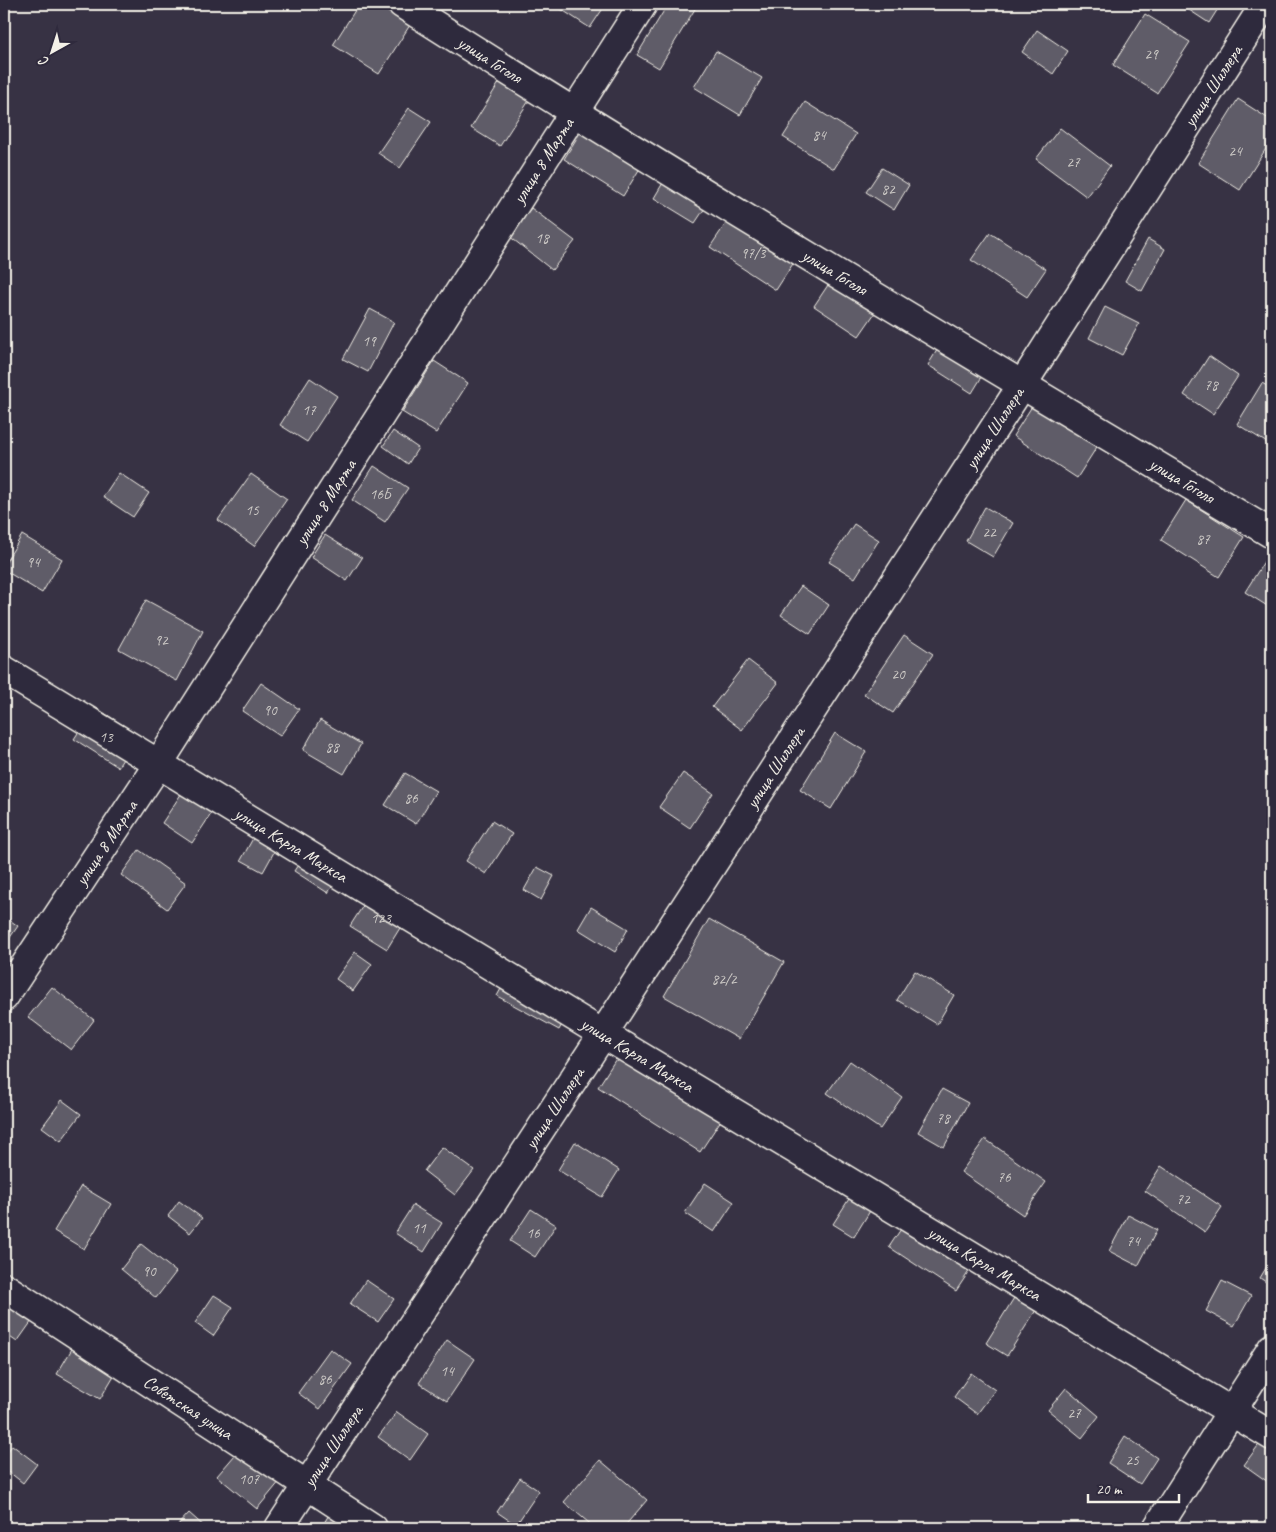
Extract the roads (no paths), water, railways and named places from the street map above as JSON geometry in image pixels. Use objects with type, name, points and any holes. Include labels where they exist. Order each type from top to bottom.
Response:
[{"type":"street","name":"улица Гоголя","points":[[402,4],[572,112],[1272,534]]},
{"type":"street","name":"улица 8 Марта","points":[[4,997],[159,763],[572,112],[643,4]]},
{"type":"street","name":"улица Шиллера","points":[[279,1528],[603,1034],[1022,385],[1265,4]]},
{"type":"street","name":"улица Карла Маркса","points":[[4,670],[603,1034],[1272,1436]]},
{"type":"street","name":"Советская улица","points":[[4,1287],[373,1528]]},
{"type":"street","points":[[1157,1528],[1233,1412],[1272,1348]]}]
